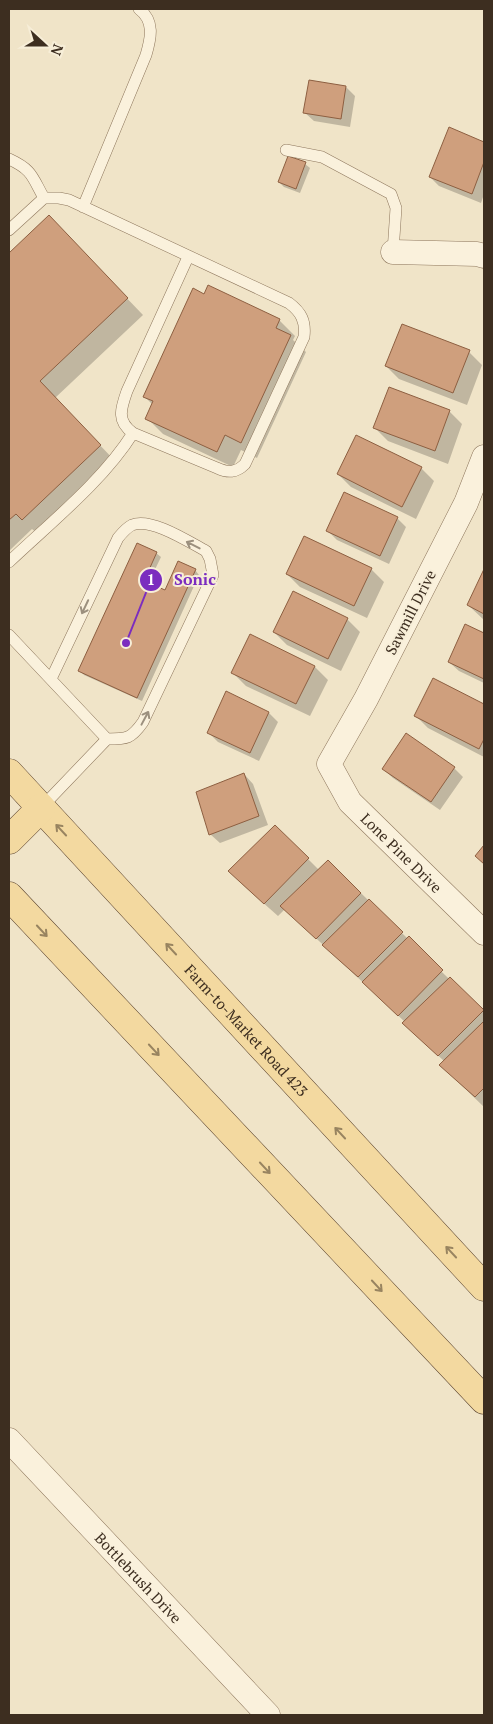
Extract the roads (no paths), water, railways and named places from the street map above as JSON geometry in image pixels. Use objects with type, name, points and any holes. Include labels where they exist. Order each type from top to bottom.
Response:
[{"type":"main road","name":"Farm-to-Market Road 423","points":[[9,773],[484,1287]]},
{"type":"main road","points":[[9,840],[40,808]]},
{"type":"main road","points":[[9,896],[484,1400]]},
{"type":"street","points":[[393,252],[477,254],[484,256]]},
{"type":"street","name":"Sawmill Drive","points":[[329,764],[366,699],[466,504],[484,457]]},
{"type":"street","name":"Lone Pine Drive","points":[[329,764],[350,802],[484,933]]},
{"type":"street","name":"Bottlebrush Drive","points":[[9,1440],[268,1715]]},
{"type":"lane","points":[[83,207],[146,55],[150,40],[149,20],[139,9]]},
{"type":"lane","points":[[286,150],[322,157],[391,194],[396,208],[393,252]]},
{"type":"lane","points":[[9,159],[22,165],[34,176],[44,198]]},
{"type":"lane","points":[[9,230],[44,198],[69,200],[288,303],[298,309],[305,327],[304,337],[245,464],[238,470],[224,471],[133,432],[126,428],[121,421],[124,398],[188,256]]},
{"type":"lane","points":[[9,562],[102,474],[121,452],[133,432]]},
{"type":"lane","points":[[40,808],[107,739],[128,739],[143,722],[213,575],[210,559],[206,551],[154,525],[134,524],[126,528],[118,538],[51,679]]},
{"type":"lane","points":[[9,635],[107,739]]},
{"type":"place","name":"Sonic","points":[[126,643]]}]
